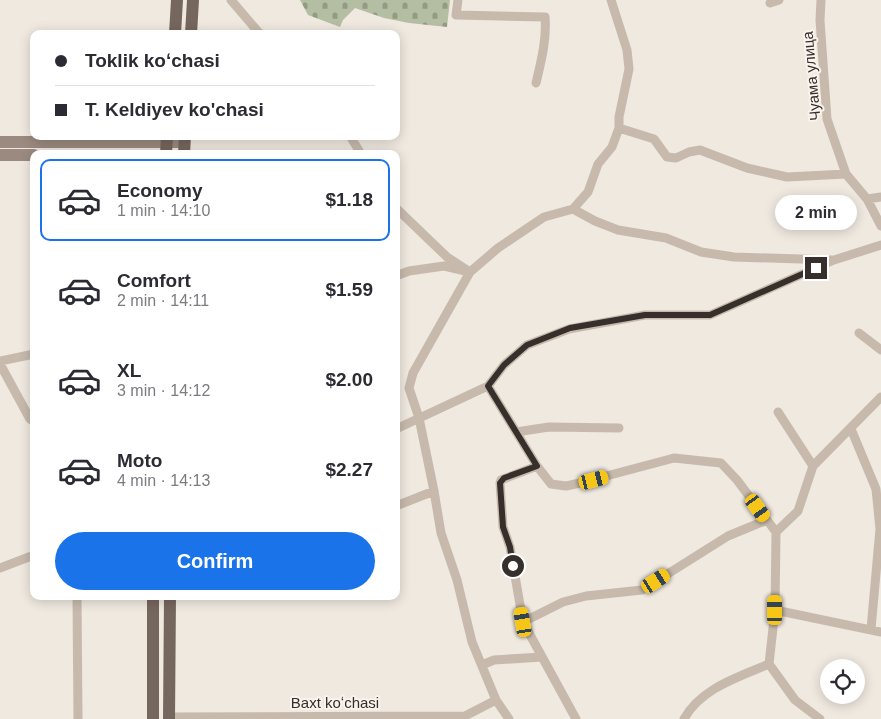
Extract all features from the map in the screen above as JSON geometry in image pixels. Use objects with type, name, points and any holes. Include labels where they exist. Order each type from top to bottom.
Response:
[{"type":"main road","points":[[175,30],[177,0]]},
{"type":"main road","points":[[191,30],[193,0]]},
{"type":"main road","points":[[0,142],[184,144]]},
{"type":"main road","points":[[0,155],[30,155]]},
{"type":"main road","points":[[153,600],[153,719]]},
{"type":"main road","points":[[170,600],[170,718]]},
{"type":"street","points":[[231,0],[257,30]]},
{"type":"street","points":[[458,0],[456,15],[545,17],[546,26],[536,83]]},
{"type":"street","points":[[508,719],[496,700],[472,642],[457,580],[441,533],[420,418],[409,388],[413,373],[470,272],[498,248],[544,217],[573,209],[588,192],[598,164],[612,147],[619,128],[619,117],[629,69],[628,50],[611,0]]},
{"type":"street","points":[[770,3],[779,0]]},
{"type":"street","name":"Чуама улица","points":[[821,0],[820,20],[827,119],[846,174],[867,199],[881,226]]},
{"type":"street","points":[[619,128],[654,139],[667,158],[676,158],[694,150],[700,150],[747,168],[787,178],[846,174]]},
{"type":"street","points":[[867,199],[881,197]]},
{"type":"street","points":[[573,209],[595,221],[618,230],[666,238],[701,252],[734,257],[834,260]]},
{"type":"street","points":[[400,212],[447,257],[470,272]]},
{"type":"street","points":[[400,427],[488,386],[504,365],[527,345],[570,328],[645,315],[710,315],[834,260],[881,246]]},
{"type":"street","points":[[400,274],[409,271],[444,266],[470,272]]},
{"type":"street","points":[[859,333],[881,350]]},
{"type":"street","points":[[30,355],[0,362],[30,419]]},
{"type":"street","points":[[488,386],[537,466],[551,484],[566,486],[674,458],[721,463],[737,480],[776,532],[775,610],[770,664],[795,700],[820,719]]},
{"type":"street","points":[[776,532],[798,511],[813,466],[881,397]]},
{"type":"street","points":[[778,412],[813,466]]},
{"type":"street","points":[[516,432],[549,427],[620,428]]},
{"type":"street","points":[[851,429],[876,489],[880,521],[870,629]]},
{"type":"street","points":[[537,466],[504,478],[500,483],[503,527],[510,547],[523,622],[576,719]]},
{"type":"street","points":[[400,504],[434,491]]},
{"type":"street","points":[[523,622],[563,602],[586,596],[642,590],[728,536],[767,520]]},
{"type":"street","points":[[0,568],[30,556]]},
{"type":"street","points":[[77,600],[78,719]]},
{"type":"street","points":[[775,610],[881,632]]},
{"type":"street","points":[[482,665],[494,660],[542,657]]},
{"type":"street","points":[[684,719],[702,698],[723,684],[770,664]]},
{"type":"street","name":"Baxt koʻchasi","points":[[170,718],[465,716],[496,700]]},
{"type":"green space","points":[[300,0],[450,0],[447,27],[384,18],[355,8],[343,20],[340,27],[308,15]]},
{"type":"route","points":[[513,566],[510,547],[503,527],[500,483],[504,478],[537,466],[488,386],[504,365],[527,345],[570,328],[645,315],[710,315],[816,268]]}]
